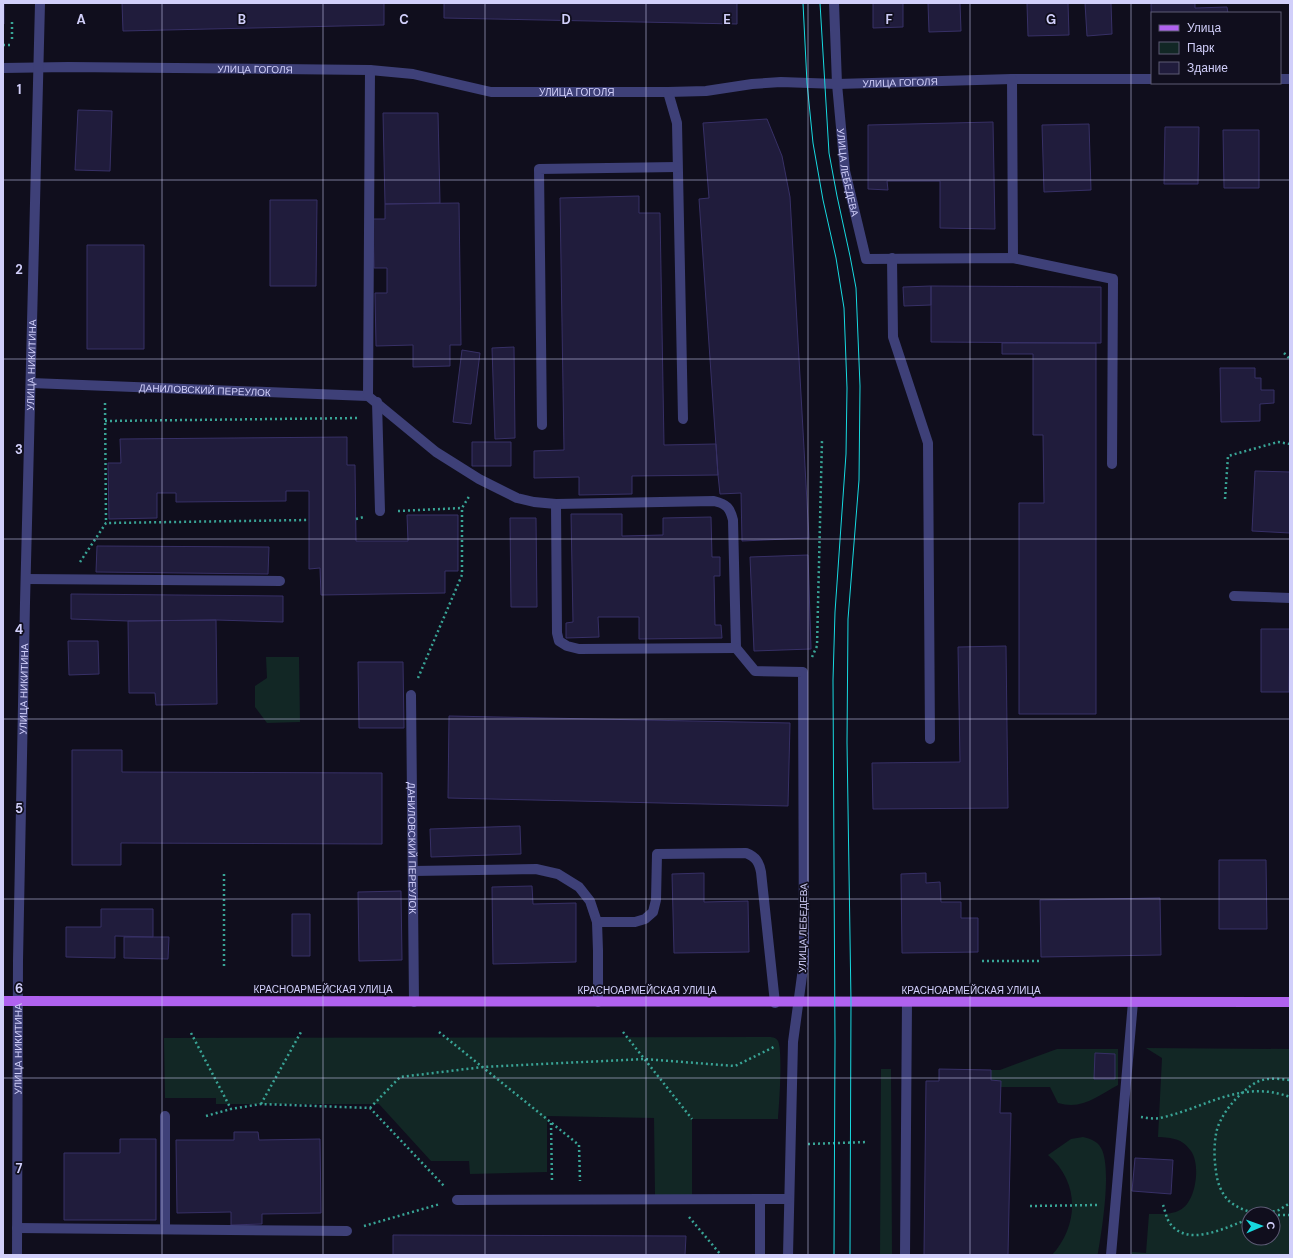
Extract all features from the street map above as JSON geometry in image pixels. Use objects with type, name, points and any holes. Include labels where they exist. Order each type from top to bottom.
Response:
[{"type":"main road","name":"КРАСНОАРМЕЙСКАЯ УЛИЦА","points":[[3,1001],[775,1003],[1290,1002]]},
{"type":"street","name":"УЛИЦА НИКИТИНА","points":[[17,1255],[17,1001],[40,3]]},
{"type":"street","name":"УЛИЦА ЛЕБЕДЕВА","points":[[834,3],[837,84],[845,171],[866,259],[892,258]]},
{"type":"street","name":"УЛИЦА ГОГОЛЯ","points":[[3,68],[370,70],[413,74],[491,92],[706,91],[752,84],[781,82],[837,84],[1012,79],[1151,79]]},
{"type":"street","points":[[370,70],[368,396],[436,452],[479,479],[517,498],[534,502],[556,504],[714,501],[722,503],[730,509],[733,520],[736,648],[755,671],[803,672]]},
{"type":"street","points":[[1012,79],[1013,258]]},
{"type":"street","points":[[668,92],[677,123],[683,419]]},
{"type":"street","points":[[542,425],[539,170],[677,167]]},
{"type":"street","points":[[930,740],[928,443],[893,337],[892,258],[1013,258],[1113,279],[1112,464]]},
{"type":"street","name":"ДАНИЛОВСКИЙ ПЕРЕУЛОК","points":[[31,383],[368,396]]},
{"type":"street","points":[[377,402],[380,512]]},
{"type":"street","points":[[556,504],[557,633],[559,641],[567,646],[579,649],[736,648]]},
{"type":"street","points":[[26,579],[280,581]]},
{"type":"street","points":[[1234,596],[1290,598]]},
{"type":"street","name":"УЛИЦА ЛЕБЕДЕВА","points":[[788,1255],[788,1199],[793,1042],[804,961],[803,672]]},
{"type":"street","name":"ДАНИЛОВСКИЙ ПЕРЕУЛОК","points":[[411,695],[414,1002]]},
{"type":"street","points":[[597,922],[635,922],[645,919],[654,912],[656,900],[656,854],[746,853],[751,855],[755,857],[759,863],[761,872],[775,1003]]},
{"type":"street","points":[[413,871],[536,869],[558,874],[578,887],[590,901],[597,922],[598,1002]]},
{"type":"street","points":[[905,1255],[907,1002]]},
{"type":"street","points":[[1111,1255],[1133,1002]]},
{"type":"street","points":[[165,1116],[165,1229]]},
{"type":"street","points":[[760,1199],[760,1255]]},
{"type":"street","points":[[457,1200],[788,1199]]},
{"type":"street","points":[[17,1228],[347,1231]]},
{"type":"path","points":[[12,20],[12,39]]},
{"type":"path","points":[[3,45],[12,45]]},
{"type":"path","points":[[1284,353],[1290,359]]},
{"type":"path","points":[[69,579],[106,523],[105,386]]},
{"type":"path","points":[[105,421],[378,417]]},
{"type":"path","points":[[803,672],[810,661],[816,646],[822,440]]},
{"type":"path","points":[[1226,499],[1228,456],[1278,442],[1290,444]]},
{"type":"path","points":[[411,695],[462,575],[462,508],[479,479]]},
{"type":"path","points":[[380,512],[462,508]]},
{"type":"path","points":[[106,523],[309,520]]},
{"type":"path","points":[[224,874],[224,969]]},
{"type":"path","points":[[982,961],[1040,961]]},
{"type":"path","points":[[261,1104],[301,1032]]},
{"type":"path","points":[[439,1032],[579,1145],[580,1199]]},
{"type":"path","points":[[623,1032],[692,1119]]},
{"type":"path","points":[[191,1033],[231,1109]]},
{"type":"path","points":[[370,1108],[400,1077],[483,1067],[644,1058],[735,1066],[776,1046]]},
{"type":"path","points":[[1241,1209],[1229,1200],[1218,1184],[1214,1162],[1216,1133],[1228,1108],[1242,1093],[1258,1081],[1274,1078],[1290,1080]]},
{"type":"path","points":[[1124,1117],[1159,1118],[1225,1095],[1260,1090],[1280,1093],[1290,1097]]},
{"type":"path","points":[[206,1116],[231,1109],[261,1104],[370,1108],[457,1200],[347,1231]]},
{"type":"path","points":[[551,1122],[553,1200]]},
{"type":"path","points":[[817,1143],[868,1142]]},
{"type":"path","points":[[674,1199],[721,1255]]},
{"type":"path","points":[[1281,1209],[1290,1203]]},
{"type":"path","points":[[1163,1205],[1169,1222],[1179,1232],[1192,1236],[1203,1235],[1241,1221]]},
{"type":"path","points":[[1030,1206],[1105,1206]]},
{"type":"green space","points":[[266,657],[299,657],[300,722],[267,723],[255,707],[255,686],[267,678]]},
{"type":"green space","points":[[768,1037],[776,1039],[779,1047],[780,1079],[778,1119],[692,1119],[692,1196],[655,1195],[654,1118],[547,1116],[547,1172],[470,1174],[469,1161],[431,1161],[379,1104],[216,1104],[216,1098],[165,1098],[164,1038]]},
{"type":"green space","points":[[1146,1048],[1290,1049],[1290,1255],[1131,1255],[1132,1252],[1146,1253],[1149,1214],[1169,1213],[1180,1210],[1185,1206],[1193,1192],[1196,1165],[1191,1151],[1184,1143],[1180,1141],[1158,1137],[1162,1058]]},
{"type":"green space","points":[[1057,1049],[1118,1049],[1118,1085],[1090,1101],[1075,1105],[1067,1105],[1058,1103],[1050,1087],[1001,1087],[1001,1081],[991,1080],[991,1070],[1000,1070]]},
{"type":"green space","points":[[881,1069],[891,1069],[892,1255],[880,1255]]},
{"type":"green space","points":[[1083,1137],[1096,1142],[1101,1148],[1106,1169],[1105,1199],[1098,1253],[1097,1255],[1052,1255],[1061,1243],[1067,1231],[1071,1217],[1072,1204],[1066,1178],[1048,1155],[1071,1139]]},
{"type":"building","points":[[4,3],[4,24],[3,24]]},
{"type":"building","points":[[122,3],[384,3],[384,25],[123,31]]},
{"type":"building","points":[[444,3],[737,3],[737,24],[444,18]]},
{"type":"building","points":[[873,3],[903,3],[903,27],[873,28]]},
{"type":"building","points":[[928,3],[960,3],[961,31],[929,32]]},
{"type":"building","points":[[1027,3],[1068,3],[1069,35],[1028,36]]},
{"type":"building","points":[[1085,3],[1111,3],[1112,34],[1087,36]]},
{"type":"building","points":[[1151,3],[1195,3],[1195,8],[1227,7],[1228,12],[1151,12]]},
{"type":"building","points":[[78,110],[112,111],[110,171],[75,170]]},
{"type":"building","points":[[383,113],[438,113],[440,203],[385,204]]},
{"type":"building","points":[[767,119],[782,156],[790,197],[809,538],[742,541],[741,493],[720,494],[718,475],[699,199],[709,198],[703,123]]},
{"type":"building","points":[[993,122],[995,229],[940,228],[940,181],[887,181],[888,190],[868,189],[868,125]]},
{"type":"building","points":[[1089,124],[1091,190],[1044,192],[1042,125]]},
{"type":"building","points":[[1165,127],[1199,127],[1198,184],[1164,184]]},
{"type":"building","points":[[1223,130],[1259,130],[1259,188],[1224,188]]},
{"type":"building","points":[[639,196],[639,213],[660,213],[664,445],[716,444],[718,475],[632,476],[632,494],[579,495],[579,477],[534,478],[534,451],[564,450],[560,198]]},
{"type":"building","points":[[270,200],[317,200],[316,286],[270,286]]},
{"type":"building","points":[[459,203],[461,345],[450,345],[450,366],[413,367],[413,345],[376,346],[375,293],[387,293],[387,268],[374,268],[373,219],[385,219],[385,204]]},
{"type":"building","points":[[87,245],[144,245],[144,349],[87,349]]},
{"type":"building","points":[[931,286],[1101,287],[1101,343],[931,342]]},
{"type":"building","points":[[931,286],[931,305],[904,306],[903,287]]},
{"type":"building","points":[[1002,343],[1096,343],[1096,714],[1019,714],[1019,503],[1044,503],[1043,435],[1033,435],[1033,354],[1002,354]]},
{"type":"building","points":[[514,347],[515,438],[495,439],[492,348]]},
{"type":"building","points":[[462,350],[480,353],[471,424],[453,422]]},
{"type":"building","points":[[1220,368],[1255,368],[1255,378],[1261,378],[1261,390],[1274,390],[1274,403],[1260,404],[1260,421],[1221,422]]},
{"type":"building","points":[[347,437],[347,465],[355,465],[356,541],[408,541],[407,515],[458,515],[458,571],[445,571],[445,593],[321,595],[320,568],[309,569],[309,491],[286,491],[286,501],[176,502],[176,493],[157,493],[157,518],[109,519],[108,463],[121,463],[120,439]]},
{"type":"building","points":[[472,442],[511,442],[511,466],[472,466]]},
{"type":"building","points":[[1255,471],[1290,472],[1290,533],[1252,531]]},
{"type":"building","points":[[571,514],[622,514],[622,536],[663,535],[663,518],[711,517],[712,557],[720,557],[720,576],[714,576],[715,625],[721,625],[722,638],[639,639],[639,617],[598,617],[599,637],[566,638],[566,623],[573,622]]},
{"type":"building","points":[[510,518],[536,518],[537,607],[511,607]]},
{"type":"building","points":[[97,546],[269,547],[268,574],[96,572]]},
{"type":"building","points":[[808,555],[811,649],[754,651],[750,557]]},
{"type":"building","points":[[71,594],[283,596],[283,622],[71,619]]},
{"type":"building","points":[[216,620],[217,704],[156,705],[155,693],[129,693],[128,621]]},
{"type":"building","points":[[1261,629],[1290,629],[1289,692],[1261,692]]},
{"type":"building","points":[[68,641],[98,641],[99,674],[69,675]]},
{"type":"building","points":[[1006,646],[1008,808],[873,809],[872,763],[960,762],[958,647]]},
{"type":"building","points":[[358,662],[403,662],[404,728],[359,728]]},
{"type":"building","points":[[449,716],[790,723],[788,806],[448,798]]},
{"type":"building","points":[[72,750],[122,750],[122,772],[382,773],[382,844],[121,843],[121,865],[72,865]]},
{"type":"building","points":[[520,826],[521,854],[431,857],[430,829]]},
{"type":"building","points":[[1219,860],[1266,860],[1267,929],[1219,929]]},
{"type":"building","points":[[704,873],[704,902],[748,901],[749,952],[674,953],[672,874]]},
{"type":"building","points":[[926,873],[926,883],[940,882],[941,902],[961,902],[961,918],[978,918],[978,952],[902,953],[901,874]]},
{"type":"building","points":[[532,886],[533,904],[576,903],[576,962],[493,964],[492,887]]},
{"type":"building","points":[[401,891],[402,960],[359,961],[358,892]]},
{"type":"building","points":[[1160,898],[1161,955],[1041,957],[1040,900]]},
{"type":"building","points":[[101,909],[153,909],[153,937],[115,936],[115,958],[66,957],[66,927],[101,927]]},
{"type":"building","points":[[292,914],[310,914],[310,956],[292,956]]},
{"type":"building","points":[[124,937],[169,937],[168,959],[124,958]]},
{"type":"building","points":[[1095,1053],[1115,1054],[1115,1079],[1094,1079]]},
{"type":"building","points":[[939,1069],[991,1070],[991,1080],[1001,1081],[1000,1113],[1011,1113],[1008,1255],[924,1255],[926,1081],[939,1081]]},
{"type":"building","points":[[234,1132],[258,1132],[259,1140],[320,1139],[321,1213],[262,1214],[262,1224],[231,1225],[231,1212],[177,1213],[176,1140],[234,1140]]},
{"type":"building","points":[[120,1139],[156,1139],[156,1220],[64,1220],[64,1153],[120,1153]]},
{"type":"building","points":[[1135,1158],[1173,1160],[1171,1194],[1132,1191]]},
{"type":"building","points":[[393,1235],[686,1236],[685,1255],[393,1255]]},
{"type":"tram line","points":[[803,3],[807,83],[813,143],[823,200],[836,258],[844,308],[847,388],[846,454],[835,612],[833,680],[835,1042],[834,1255]]},
{"type":"tram line","points":[[820,3],[829,153],[856,288],[860,386],[859,480],[848,619],[847,742],[851,1002],[850,1255]]}]
